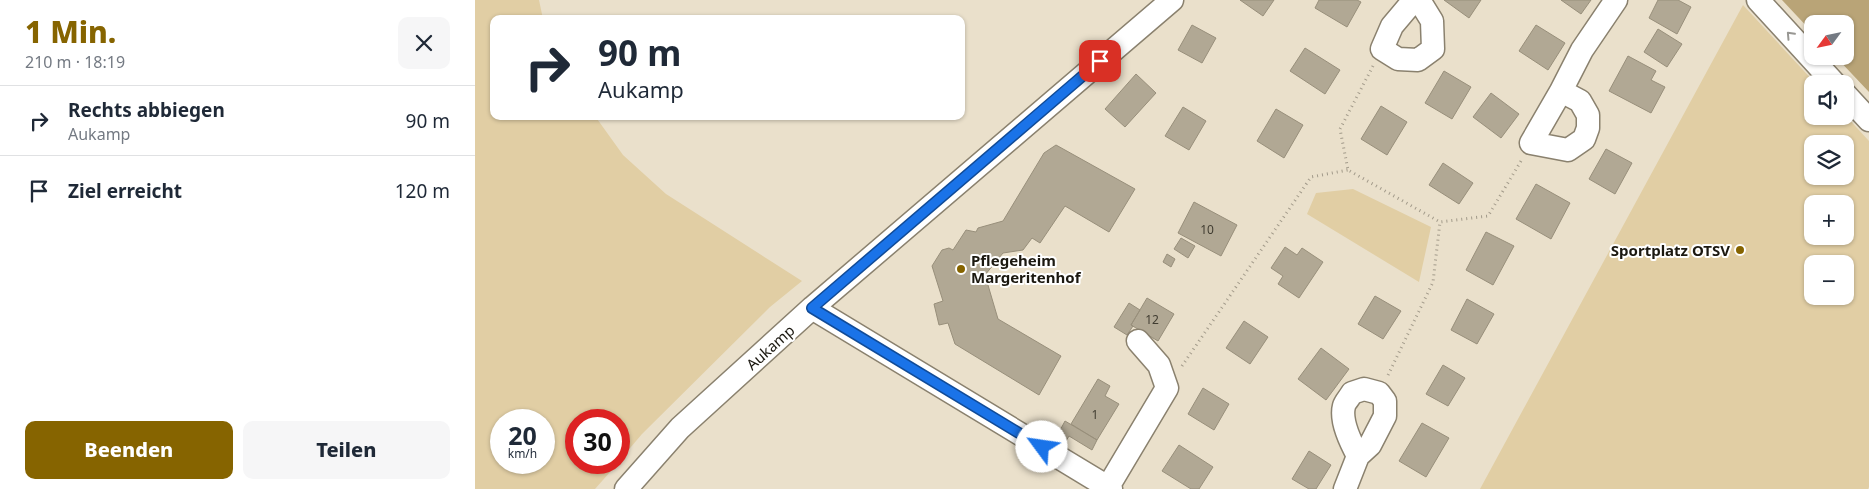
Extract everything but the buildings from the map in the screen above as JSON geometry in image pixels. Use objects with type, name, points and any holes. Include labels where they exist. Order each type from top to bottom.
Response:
[{"type":"street","name":"Aukamp","points":[[627,489],[680,428],[812,308],[1173,0]]},
{"type":"street","points":[[1414,0],[1392,26],[1382,49],[1398,59],[1418,60],[1433,49],[1432,21],[1419,0]]},
{"type":"street","points":[[1561,91],[1579,101],[1588,115],[1588,128],[1584,139],[1568,150],[1531,143],[1561,91],[1581,50],[1616,0]]},
{"type":"street","points":[[1758,0],[1827,75]]},
{"type":"street","points":[[1854,104],[1869,120]]},
{"type":"street","points":[[812,308],[1109,488],[1167,388],[1159,365],[1138,341]]},
{"type":"street","points":[[1345,489],[1358,456],[1370,445],[1385,416],[1385,401],[1379,393],[1364,389],[1352,393],[1344,406],[1345,426],[1358,456]]},
{"type":"path","points":[[1348,170],[1340,130],[1382,49]]},
{"type":"path","points":[[1167,388],[1311,177],[1348,170],[1440,222],[1489,216],[1531,143]]},
{"type":"path","points":[[1379,393],[1433,282],[1440,222]]},
{"type":"shaded area","points":[[475,0],[539,0],[542,15],[490,15],[490,120],[598,120],[623,155],[666,194],[802,281],[770,307],[630,448],[630,409],[565,409],[565,474],[608,474],[595,489],[475,489]]},
{"type":"shaded area","points":[[1782,0],[1869,0],[1869,92],[1844,65],[1854,65],[1854,15],[1804,15],[1804,23]]},
{"type":"shaded area","name":"Sportplatz OTSV","points":[[1743,5],[1808,75],[1804,75],[1804,125],[1854,125],[1869,141],[1868,489],[1480,489]]},
{"type":"shaded area","points":[[1353,189],[1431,227],[1419,282],[1307,214],[1316,193]]},
{"type":"place","name":"Sportplatz OTSV","points":[[1740,250]]},
{"type":"place","name":"Pflegeheim Margeritenhof","points":[[961,269]]},
{"type":"route","points":[[1042,447],[812,308],[1100,61]]}]
